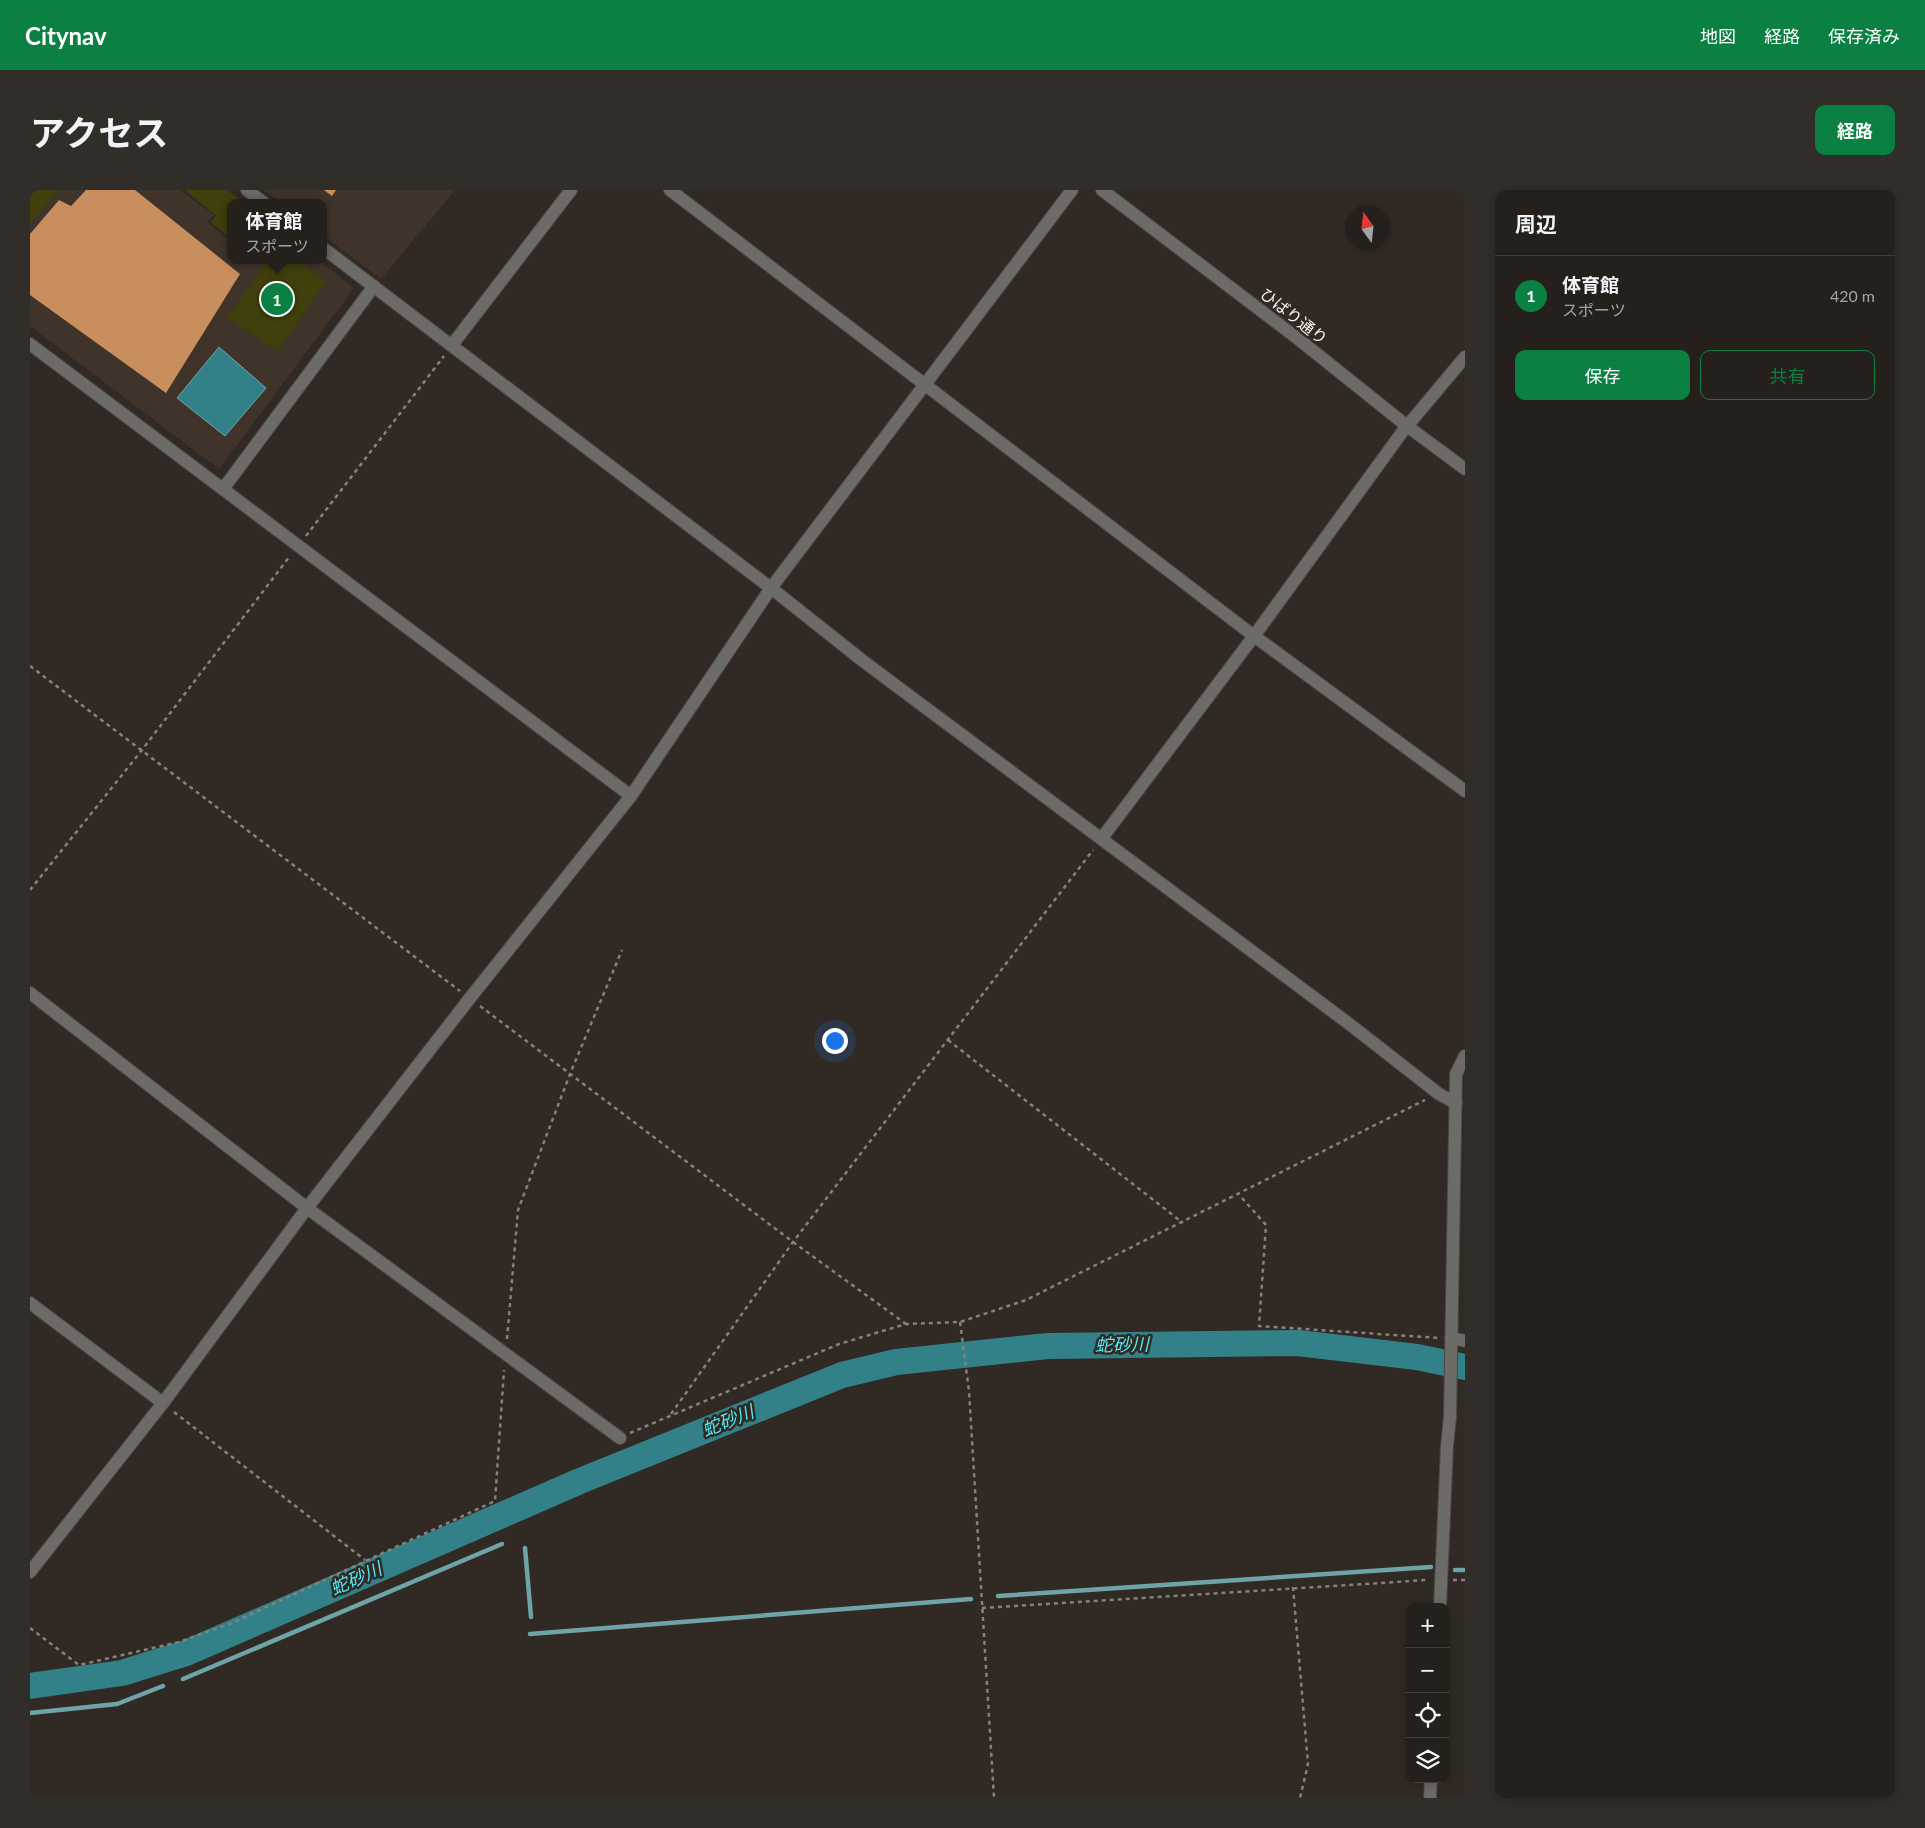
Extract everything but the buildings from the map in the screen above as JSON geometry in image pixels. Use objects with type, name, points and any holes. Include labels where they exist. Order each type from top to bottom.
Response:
[{"type":"street","points":[[247,190],[259,199]]},
{"type":"street","points":[[452,345],[571,190]]},
{"type":"street","points":[[670,190],[1254,636],[1465,791]]},
{"type":"street","points":[[30,1572],[163,1403],[307,1208],[470,998],[631,796],[770,588],[1072,190]]},
{"type":"street","name":"ひばり通り","points":[[1102,190],[1465,469]]},
{"type":"street","points":[[327,251],[863,661],[1102,838],[1439,1094],[1456,1103]]},
{"type":"street","points":[[223,489],[374,286]]},
{"type":"street","points":[[30,344],[631,796]]},
{"type":"street","points":[[1102,838],[1254,636],[1407,426],[1465,357]]},
{"type":"street","points":[[30,993],[307,1208],[620,1438]]},
{"type":"street","points":[[1440,1603],[1446,1446],[1450,1417],[1456,1074],[1465,1056]]},
{"type":"street","points":[[30,1303],[163,1403]]},
{"type":"street","points":[[1452,1333],[1465,1342]]},
{"type":"street","points":[[1430,1798],[1431,1783]]},
{"type":"path","points":[[30,666],[793,1242],[906,1324]]},
{"type":"path","points":[[30,890],[142,750]]},
{"type":"path","points":[[670,1415],[793,1242],[1102,838]]},
{"type":"path","points":[[30,1628],[79,1665],[179,1642],[232,1623],[495,1500],[505,1354],[518,1210],[570,1074],[622,950]]},
{"type":"path","points":[[948,1040],[1183,1223]]},
{"type":"path","points":[[620,1438],[839,1344],[906,1324],[960,1322],[1026,1300],[1439,1094]]},
{"type":"path","points":[[1242,1198],[1266,1225],[1259,1326],[1452,1333]]},
{"type":"path","points":[[960,1322],[969,1391],[994,1798]]},
{"type":"path","points":[[163,1403],[365,1560]]},
{"type":"path","points":[[982,1608],[1293,1587],[1441,1579],[1465,1580]]},
{"type":"path","points":[[1293,1587],[1308,1764],[1300,1798]]},
{"type":"shaded area","points":[[30,190],[180,190],[214,215],[207,222],[227,239],[227,264],[323,264],[354,288],[219,469],[30,326]]},
{"type":"shaded area","points":[[30,190],[59,190],[30,223]]},
{"type":"shaded area","points":[[184,190],[227,190],[239,199],[227,199],[227,236],[211,222],[216,215]]},
{"type":"shaded area","points":[[264,190],[455,190],[381,279],[327,238],[327,199],[276,199]]},
{"type":"shaded area","points":[[265,264],[301,264],[326,281],[278,351],[227,318]]},
{"type":"water","points":[[219,347],[266,388],[225,436],[177,398]]},
{"type":"waterway","name":"蛇砂川","points":[[30,1686],[122,1673],[186,1653],[580,1481],[842,1375],[896,1362],[1048,1346],[1298,1343],[1417,1357],[1465,1367]]},
{"type":"waterway","points":[[183,1679],[502,1544]]},
{"type":"waterway","points":[[525,1548],[531,1617]]},
{"type":"waterway","points":[[998,1596],[1431,1567]]},
{"type":"waterway","points":[[1455,1570],[1465,1570]]},
{"type":"waterway","points":[[530,1634],[971,1599]]},
{"type":"waterway","points":[[30,1713],[117,1704],[163,1686]]},
{"type":"place","name":"体育館","points":[[277,299]]}]
